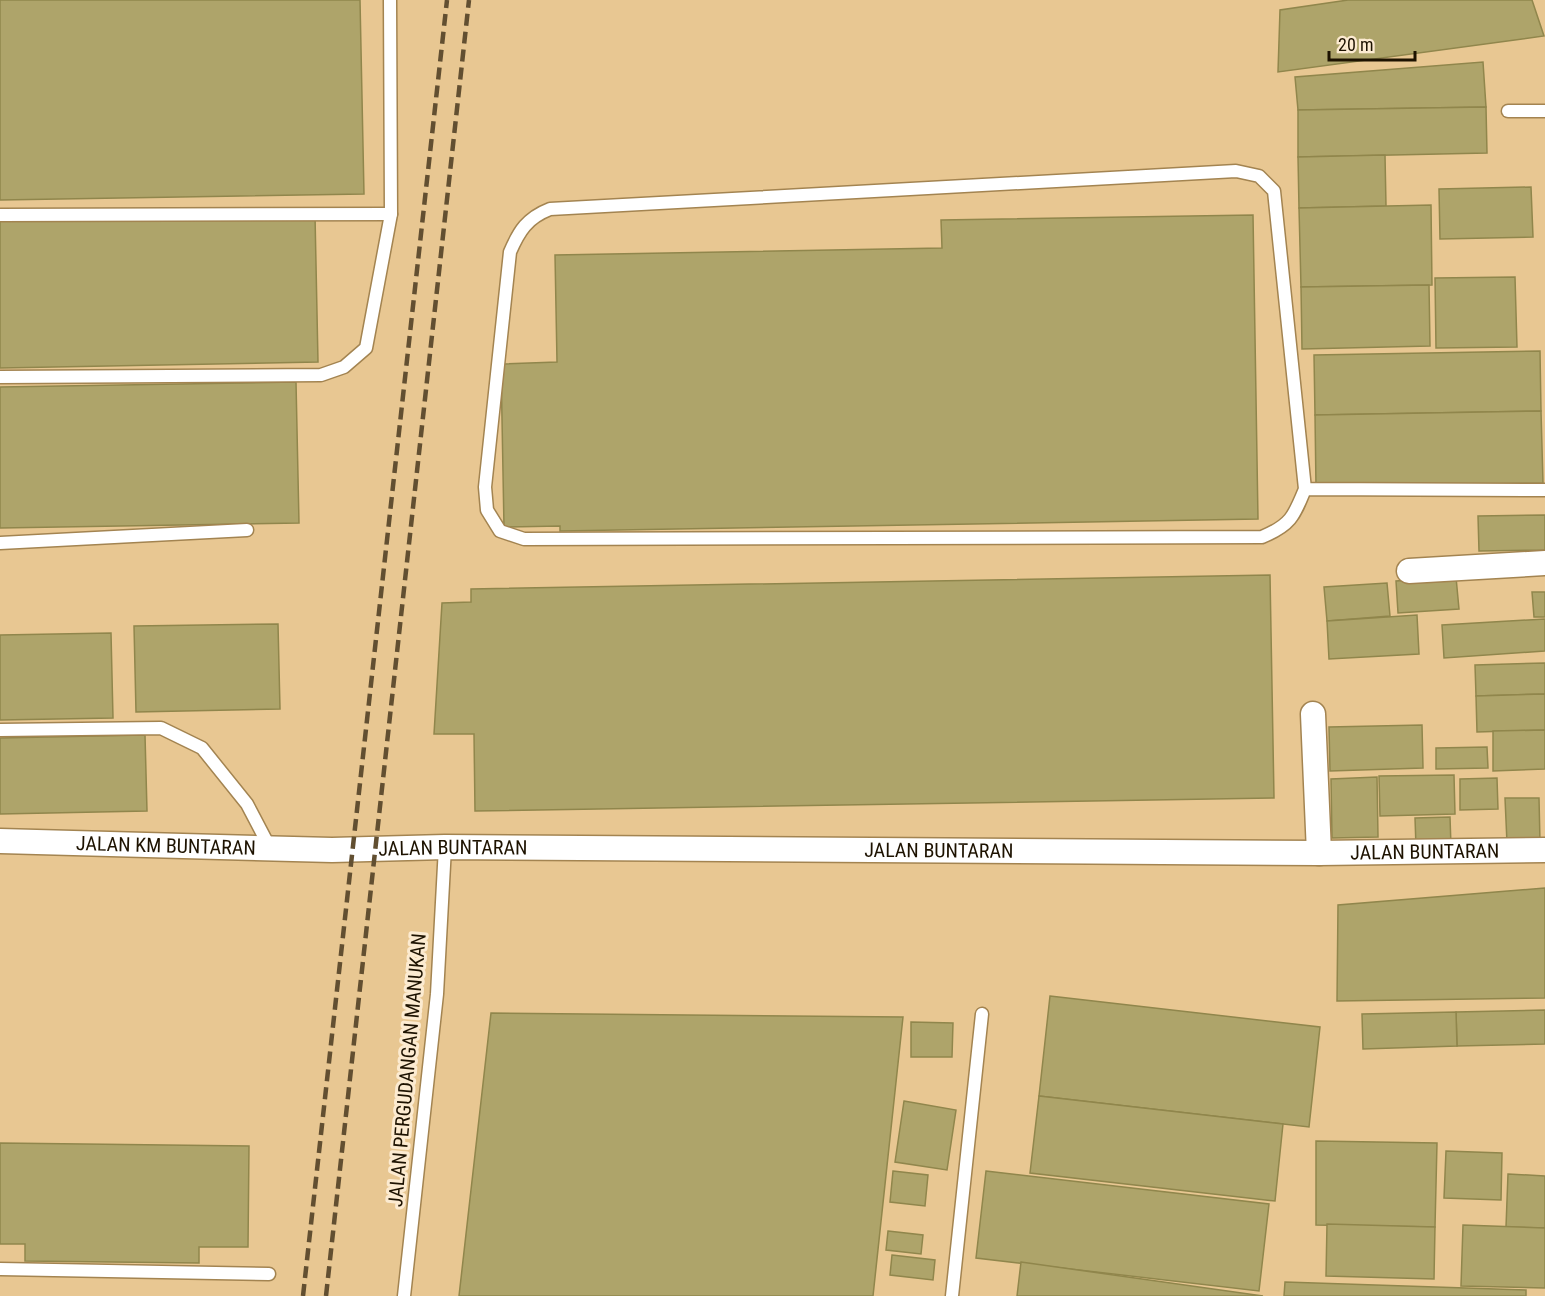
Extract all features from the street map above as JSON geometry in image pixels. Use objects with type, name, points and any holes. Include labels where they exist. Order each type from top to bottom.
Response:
[{"type":"street","points":[[1409,571],[1545,563]]},
{"type":"street","points":[[1313,714],[1318,853]]},
{"type":"street","name":"JALAN KM BUNTARAN","points":[[0,840],[269,846],[333,850]]},
{"type":"street","name":"JALAN BUNTARAN","points":[[333,850],[445,847],[1318,853],[1545,850]]},
{"type":"lane","points":[[0,377],[321,375],[344,367],[366,348],[391,214],[390,0]]},
{"type":"lane","points":[[1508,111],[1545,111]]},
{"type":"lane","points":[[1236,171],[1259,176],[1274,191],[1305,489],[1293,519],[1277,531],[1262,537],[524,538],[500,531],[487,510],[485,487],[510,252],[520,230],[533,216],[550,209],[1236,171]]},
{"type":"lane","points":[[0,215],[391,214]]},
{"type":"lane","points":[[1305,489],[1545,490]]},
{"type":"lane","points":[[0,543],[247,530]]},
{"type":"lane","points":[[0,730],[161,728],[202,748],[247,804],[269,846]]},
{"type":"lane","name":"JALAN PERGUDANGAN MANUKAN","points":[[404,1296],[437,994],[445,847]]},
{"type":"lane","points":[[952,1296],[982,1014]]},
{"type":"lane","points":[[0,1269],[269,1274]]},
{"type":"building","points":[[0,0],[360,0],[364,194],[0,200]]},
{"type":"building","points":[[1348,0],[1532,0],[1544,36],[1278,72],[1280,10]]},
{"type":"building","points":[[1483,62],[1486,107],[1298,110],[1295,77]]},
{"type":"building","points":[[1486,107],[1487,153],[1298,157],[1298,110]]},
{"type":"building","points":[[1385,155],[1386,206],[1299,208],[1298,157]]},
{"type":"building","points":[[1531,187],[1533,237],[1440,239],[1439,189]]},
{"type":"building","points":[[1431,205],[1432,285],[1301,287],[1299,208]]},
{"type":"building","points":[[315,215],[318,362],[0,368],[0,221]]},
{"type":"building","points":[[1253,215],[1258,519],[560,531],[560,526],[504,527],[501,364],[557,362],[555,255],[942,248],[941,220]]},
{"type":"building","points":[[1515,277],[1517,347],[1436,348],[1435,278]]},
{"type":"building","points":[[1429,285],[1430,346],[1302,349],[1301,287]]},
{"type":"building","points":[[1540,351],[1541,411],[1315,415],[1314,355]]},
{"type":"building","points":[[296,382],[299,523],[0,528],[0,387]]},
{"type":"building","points":[[1541,411],[1543,483],[1316,487],[1315,415]]},
{"type":"building","points":[[1545,515],[1545,550],[1479,551],[1478,516]]},
{"type":"building","points":[[1270,575],[1274,798],[475,811],[474,734],[434,734],[442,603],[471,602],[471,589]]},
{"type":"building","points":[[1456,577],[1459,609],[1398,613],[1396,581]]},
{"type":"building","points":[[1387,583],[1390,616],[1327,621],[1324,587]]},
{"type":"building","points":[[1532,592],[1545,592],[1545,617],[1534,617]]},
{"type":"building","points":[[1417,615],[1419,654],[1329,659],[1327,621]]},
{"type":"building","points":[[1545,619],[1545,651],[1444,658],[1442,625]]},
{"type":"building","points":[[278,624],[280,709],[136,712],[134,626]]},
{"type":"building","points":[[111,633],[113,718],[0,720],[0,635]]},
{"type":"building","points":[[1545,663],[1545,694],[1476,696],[1475,665]]},
{"type":"building","points":[[1545,694],[1545,730],[1477,732],[1476,696]]},
{"type":"building","points":[[1422,725],[1423,768],[1330,771],[1329,727]]},
{"type":"building","points":[[1545,730],[1545,769],[1493,771],[1493,731]]},
{"type":"building","points":[[145,735],[147,811],[0,814],[0,738]]},
{"type":"building","points":[[1487,747],[1488,768],[1436,769],[1436,748]]},
{"type":"building","points":[[1454,775],[1455,814],[1380,816],[1379,776]]},
{"type":"building","points":[[1377,777],[1378,837],[1332,838],[1331,779]]},
{"type":"building","points":[[1497,778],[1498,809],[1460,810],[1460,779]]},
{"type":"building","points":[[1505,798],[1539,798],[1540,842],[1507,843]]},
{"type":"building","points":[[1450,817],[1451,846],[1416,847],[1415,818]]},
{"type":"building","points":[[1545,888],[1545,998],[1337,1001],[1338,905]]},
{"type":"building","points":[[1050,996],[1320,1027],[1309,1127],[1039,1096]]},
{"type":"building","points":[[1545,1010],[1545,1044],[1457,1046],[1456,1012]]},
{"type":"building","points":[[1456,1012],[1457,1046],[1363,1049],[1362,1014]]},
{"type":"building","points":[[491,1013],[903,1017],[873,1296],[459,1296]]},
{"type":"building","points":[[911,1022],[953,1023],[952,1057],[911,1057]]},
{"type":"building","points":[[1039,1096],[1283,1124],[1275,1201],[1030,1173]]},
{"type":"building","points":[[904,1101],[956,1110],[947,1170],[895,1162]]},
{"type":"building","points":[[1316,1141],[1437,1143],[1435,1227],[1316,1225]]},
{"type":"building","points":[[0,1143],[249,1146],[248,1247],[199,1247],[199,1263],[25,1261],[25,1244],[0,1244]]},
{"type":"building","points":[[1446,1151],[1502,1153],[1501,1200],[1444,1198]]},
{"type":"building","points":[[893,1171],[928,1175],[925,1206],[890,1202]]},
{"type":"building","points":[[986,1171],[1269,1204],[1259,1291],[976,1258]]},
{"type":"building","points":[[1508,1174],[1545,1176],[1545,1228],[1506,1227]]},
{"type":"building","points":[[1327,1224],[1435,1227],[1434,1279],[1326,1276]]},
{"type":"building","points":[[1463,1225],[1545,1228],[1545,1288],[1461,1286]]},
{"type":"building","points":[[888,1231],[923,1235],[921,1254],[886,1250]]},
{"type":"building","points":[[892,1255],[935,1260],[933,1280],[890,1275]]},
{"type":"building","points":[[1021,1262],[1263,1296],[1017,1296]]},
{"type":"building","points":[[1285,1282],[1526,1290],[1526,1296],[1284,1296]]},
{"type":"railway","points":[[303,1296],[447,0]]},
{"type":"railway","points":[[326,1296],[469,0]]}]
